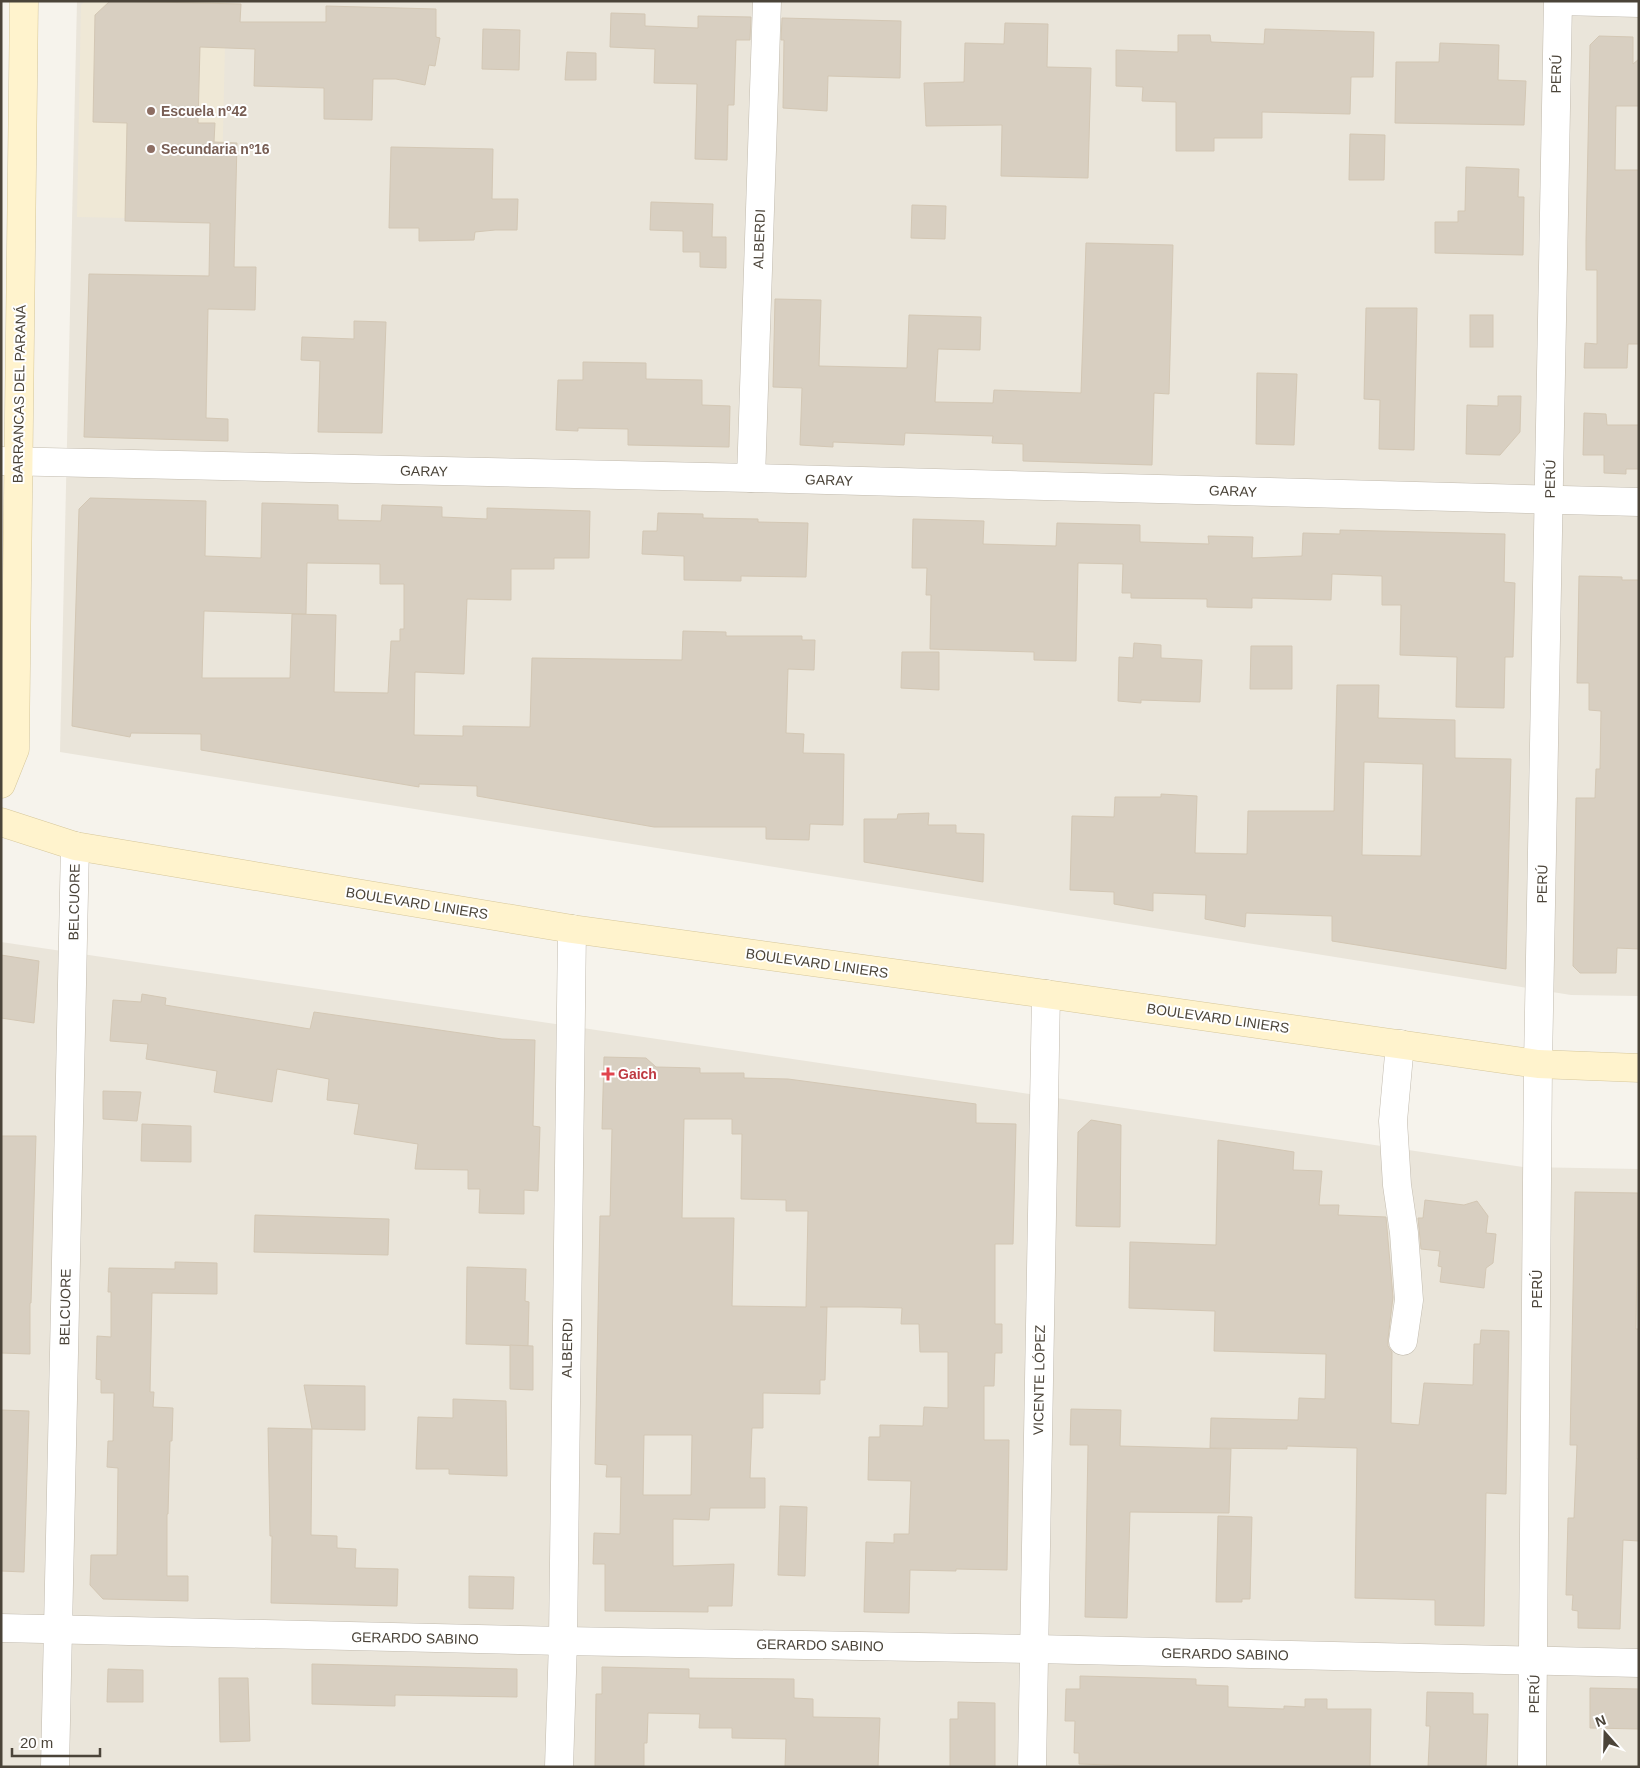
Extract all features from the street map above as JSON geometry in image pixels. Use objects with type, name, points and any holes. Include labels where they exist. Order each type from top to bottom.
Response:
[{"type":"main road","name":"BARRANCAS DEL PARANÁ","points":[[1,784],[15,749],[10,462],[24,1]]},
{"type":"main road","name":"BOULEVARD LINIERS","points":[[1,822],[75,846],[572,929],[1538,1064],[1639,1068]]},
{"type":"street","name":"ALBERDI","points":[[751,478],[767,1]]},
{"type":"street","points":[[1559,1],[1639,3]]},
{"type":"street","name":"PERÚ","points":[[1532,1767],[1538,1064],[1559,1]]},
{"type":"street","name":"GARAY","points":[[10,462],[751,478],[1639,502]]},
{"type":"street","name":"BELCUORE","points":[[54,1767],[75,846]]},
{"type":"street","name":"ALBERDI","points":[[559,1767],[563,1641],[572,929]]},
{"type":"street","name":"VICENTE LÓPEZ","points":[[1032,1767],[1046,994]]},
{"type":"street","points":[[1400,1044],[1393,1121],[1397,1185],[1404,1233],[1409,1300],[1403,1340]]},
{"type":"street","name":"GERARDO SABINO","points":[[1,1628],[1639,1663]]},
{"type":"shaded area","points":[[77,1],[1639,1],[1639,996],[1571,995],[60,752]]},
{"type":"shaded area","name":"Escuela nº42","points":[[85,1],[226,1],[221,220],[77,217],[81,5]]},
{"type":"shaded area","points":[[1,942],[1523,1167],[1639,1169],[1639,1767],[1,1767]]},
{"type":"building","points":[[110,1],[241,4],[240,22],[326,22],[326,6],[436,9],[436,37],[440,38],[435,66],[429,65],[425,85],[396,79],[373,79],[372,120],[324,119],[324,88],[254,86],[255,49],[200,47],[198,123],[215,123],[214,142],[237,143],[234,267],[256,267],[255,310],[208,309],[206,418],[228,419],[228,441],[84,437],[89,274],[209,276],[210,223],[125,221],[127,123],[93,122],[95,15]]},
{"type":"building","points":[[611,13],[645,14],[645,26],[698,28],[698,16],[751,17],[750,40],[736,40],[734,105],[728,105],[727,160],[695,159],[697,84],[654,83],[655,49],[610,47]]},
{"type":"building","points":[[782,18],[901,21],[900,78],[828,76],[827,111],[783,108],[784,40],[781,40]]},
{"type":"building","points":[[1005,23],[1048,24],[1047,67],[1091,68],[1088,178],[1001,176],[1002,125],[926,126],[924,83],[964,82],[965,43],[1004,44]]},
{"type":"building","points":[[483,29],[520,30],[519,70],[482,69]]},
{"type":"building","points":[[1265,29],[1374,32],[1373,77],[1351,77],[1350,114],[1262,112],[1262,138],[1214,138],[1214,151],[1176,151],[1176,102],[1142,101],[1143,87],[1116,86],[1116,50],[1178,52],[1178,35],[1210,35],[1211,42],[1264,44]]},
{"type":"building","points":[[1599,36],[1633,37],[1633,64],[1639,59],[1639,106],[1616,106],[1615,170],[1639,170],[1639,344],[1628,344],[1627,368],[1584,368],[1585,343],[1597,344],[1597,270],[1586,270],[1586,241],[1590,45]]},
{"type":"building","points":[[1440,43],[1499,45],[1498,80],[1526,81],[1524,125],[1395,123],[1396,62],[1439,62]]},
{"type":"building","points":[[567,52],[596,53],[596,80],[565,80]]},
{"type":"building","points":[[1350,134],[1385,135],[1384,180],[1349,180]]},
{"type":"building","points":[[391,147],[493,149],[492,199],[518,199],[517,230],[475,232],[474,240],[419,241],[419,228],[389,228]]},
{"type":"building","points":[[1466,167],[1519,169],[1518,197],[1524,197],[1523,255],[1435,253],[1435,222],[1458,222],[1458,211],[1465,211]]},
{"type":"building","points":[[651,202],[713,204],[712,237],[726,237],[726,268],[700,267],[700,252],[683,252],[683,231],[650,230]]},
{"type":"building","points":[[912,205],[946,206],[945,239],[911,238]]},
{"type":"building","points":[[1086,243],[1173,245],[1169,394],[1154,393],[1152,465],[1023,461],[1023,444],[992,443],[993,436],[905,433],[904,445],[833,442],[833,447],[800,445],[802,388],[773,387],[775,299],[821,300],[819,366],[907,368],[909,315],[981,317],[980,350],[938,349],[935,402],[993,403],[994,390],[1081,393]]},
{"type":"building","points":[[1366,308],[1417,308],[1414,450],[1379,449],[1380,400],[1364,399]]},
{"type":"building","points":[[1470,315],[1493,315],[1493,347],[1470,347]]},
{"type":"building","points":[[354,321],[386,322],[382,433],[318,432],[320,361],[301,360],[302,337],[354,339]]},
{"type":"building","points":[[583,362],[646,363],[646,379],[702,380],[702,405],[730,406],[729,447],[628,445],[628,429],[578,428],[578,431],[556,430],[558,380],[583,380]]},
{"type":"building","points":[[1257,373],[1297,374],[1294,445],[1256,444]]},
{"type":"building","points":[[1498,396],[1521,396],[1520,432],[1500,455],[1466,454],[1467,405],[1498,406]]},
{"type":"building","points":[[1584,413],[1606,414],[1607,425],[1639,425],[1639,469],[1626,469],[1626,474],[1604,473],[1604,455],[1583,455]]},
{"type":"building","points":[[90,498],[206,501],[205,556],[261,558],[262,503],[338,505],[338,520],[381,521],[382,505],[442,507],[442,517],[487,519],[487,508],[590,511],[589,558],[554,558],[554,569],[511,569],[511,600],[467,599],[464,674],[415,672],[414,735],[463,736],[463,726],[530,727],[532,658],[682,660],[683,631],[726,632],[726,636],[802,636],[802,640],[815,640],[814,670],[788,669],[786,733],[804,734],[803,753],[844,754],[843,825],[810,824],[809,840],[766,839],[766,827],[654,827],[477,796],[477,786],[419,784],[419,787],[201,750],[201,734],[131,733],[130,737],[72,726],[79,509]],"holes":[[[307,563],[380,564],[380,584],[404,584],[404,629],[400,629],[400,641],[391,641],[388,693],[334,692],[336,615],[292,614],[290,678],[202,678],[204,611],[306,614]]]},
{"type":"building","points":[[658,513],[703,514],[703,518],[758,519],[758,522],[808,523],[806,577],[741,576],[741,581],[684,580],[684,556],[642,554],[643,531],[657,531]]},
{"type":"building","points":[[913,519],[984,521],[983,544],[1056,546],[1057,523],[1140,525],[1140,542],[1209,544],[1208,536],[1253,537],[1252,558],[1302,556],[1303,533],[1340,534],[1340,530],[1505,534],[1504,582],[1515,583],[1513,657],[1505,657],[1504,708],[1456,707],[1457,657],[1400,655],[1401,605],[1382,605],[1382,576],[1332,574],[1331,600],[1252,598],[1252,608],[1207,607],[1207,599],[1131,598],[1131,593],[1122,593],[1123,564],[1078,563],[1076,661],[1034,660],[1034,652],[930,649],[931,595],[926,595],[927,568],[912,568]]},
{"type":"building","points":[[1579,576],[1622,577],[1622,580],[1639,580],[1639,949],[1617,948],[1616,973],[1580,973],[1573,966],[1576,798],[1595,798],[1596,769],[1600,769],[1601,711],[1589,710],[1589,683],[1577,683]]},
{"type":"building","points":[[1134,643],[1161,645],[1161,658],[1202,660],[1200,702],[1141,700],[1141,703],[1118,701],[1119,657],[1133,658]]},
{"type":"building","points":[[1251,646],[1292,646],[1292,689],[1250,689]]},
{"type":"building","points":[[902,652],[939,652],[939,690],[901,688]]},
{"type":"building","points":[[1337,685],[1379,685],[1378,718],[1455,720],[1455,758],[1511,759],[1506,969],[1332,941],[1332,916],[1246,913],[1245,927],[1205,919],[1206,895],[1153,893],[1153,911],[1114,904],[1114,892],[1070,890],[1072,816],[1114,817],[1115,797],[1161,797],[1161,794],[1197,796],[1195,853],[1247,854],[1248,811],[1334,811]],"holes":[[[1364,762],[1423,764],[1421,856],[1362,855]]]},
{"type":"building","points":[[929,813],[928,825],[956,825],[956,833],[984,834],[983,882],[864,862],[864,819],[897,819],[898,814]]},
{"type":"building","points":[[1,955],[39,961],[34,1023],[1,1018]]},
{"type":"building","points":[[142,994],[166,998],[165,1005],[310,1029],[314,1012],[502,1039],[535,1040],[533,1126],[540,1127],[538,1191],[524,1190],[524,1214],[479,1213],[480,1189],[468,1189],[468,1170],[415,1169],[418,1144],[354,1134],[359,1104],[327,1100],[329,1079],[277,1069],[272,1102],[214,1092],[217,1071],[146,1059],[148,1044],[110,1041],[113,1000],[141,1002]]},
{"type":"building","points":[[604,1057],[646,1058],[656,1067],[700,1068],[700,1073],[744,1073],[744,1078],[788,1079],[976,1104],[976,1123],[1016,1124],[1013,1244],[995,1244],[995,1324],[1002,1324],[1002,1353],[995,1353],[994,1386],[984,1386],[984,1440],[1009,1440],[1007,1570],[910,1570],[909,1613],[864,1612],[866,1542],[894,1543],[894,1534],[909,1534],[911,1481],[868,1480],[869,1437],[880,1437],[880,1425],[923,1426],[924,1407],[948,1408],[948,1352],[920,1352],[919,1324],[901,1324],[902,1308],[827,1307],[825,1380],[820,1380],[820,1394],[763,1393],[763,1428],[752,1428],[750,1478],[765,1478],[765,1508],[710,1508],[709,1520],[673,1519],[673,1566],[734,1564],[732,1606],[708,1606],[708,1612],[605,1611],[605,1564],[593,1564],[594,1533],[620,1534],[621,1477],[606,1477],[607,1465],[595,1464],[600,1216],[610,1216],[612,1129],[602,1129]],"holes":[[[684,1119],[732,1119],[732,1134],[742,1134],[741,1199],[786,1200],[786,1211],[808,1211],[806,1307],[732,1306],[734,1218],[682,1218]],[[644,1435],[692,1435],[691,1495],[643,1495]]]},
{"type":"building","points":[[103,1091],[141,1092],[137,1121],[103,1119]]},
{"type":"building","points":[[1091,1120],[1121,1125],[1120,1227],[1076,1226],[1078,1132]]},
{"type":"building","points":[[142,1124],[191,1126],[191,1162],[141,1161]]},
{"type":"building","points":[[1,1136],[36,1136],[30,1354],[1,1353]]},
{"type":"building","points":[[1218,1140],[1294,1152],[1293,1170],[1322,1171],[1319,1205],[1339,1205],[1338,1215],[1386,1217],[1393,1297],[1388,1339],[1388,1346],[1392,1352],[1391,1423],[1419,1425],[1424,1383],[1473,1385],[1474,1344],[1480,1344],[1481,1330],[1509,1331],[1506,1494],[1486,1493],[1484,1626],[1435,1625],[1435,1600],[1355,1598],[1357,1448],[1287,1446],[1287,1449],[1210,1448],[1211,1418],[1298,1420],[1299,1398],[1325,1399],[1326,1354],[1214,1351],[1215,1311],[1129,1308],[1130,1242],[1216,1245]]},
{"type":"building","points":[[1575,1192],[1638,1193],[1636,1329],[1639,1329],[1637,1459],[1639,1459],[1639,1541],[1623,1540],[1620,1629],[1578,1628],[1578,1611],[1572,1610],[1573,1595],[1566,1595],[1568,1518],[1574,1518],[1577,1445],[1570,1445]]},
{"type":"building","points":[[1425,1200],[1464,1205],[1477,1201],[1488,1216],[1486,1233],[1496,1234],[1493,1263],[1486,1268],[1484,1288],[1440,1282],[1442,1267],[1438,1266],[1440,1251],[1421,1249],[1418,1218],[1423,1218]]},
{"type":"building","points":[[255,1215],[389,1219],[388,1255],[254,1252]]},
{"type":"building","points":[[175,1262],[217,1263],[217,1294],[152,1293],[150,1392],[154,1392],[153,1407],[173,1408],[167,1514],[167,1576],[188,1576],[188,1601],[103,1599],[90,1585],[91,1555],[117,1555],[118,1468],[107,1467],[108,1441],[113,1441],[114,1393],[101,1393],[101,1380],[96,1379],[97,1336],[111,1337],[111,1292],[108,1292],[109,1268],[175,1269]]},
{"type":"building","points":[[467,1267],[526,1269],[525,1301],[529,1302],[528,1346],[466,1344]]},
{"type":"building","points":[[510,1345],[533,1346],[533,1390],[510,1389]]},
{"type":"building","points":[[304,1385],[365,1386],[365,1430],[312,1429]]},
{"type":"building","points":[[453,1399],[506,1401],[507,1476],[449,1474],[449,1469],[416,1469],[418,1417],[453,1418]]},
{"type":"building","points":[[1071,1409],[1121,1410],[1120,1446],[1231,1449],[1229,1513],[1130,1512],[1127,1618],[1085,1617],[1088,1445],[1070,1445]]},
{"type":"building","points":[[1,1410],[29,1411],[24,1572],[1,1571]]},
{"type":"building","points":[[268,1428],[312,1429],[311,1535],[337,1536],[337,1548],[356,1549],[355,1568],[398,1569],[397,1606],[271,1603],[272,1536],[270,1536]]},
{"type":"building","points":[[780,1506],[807,1507],[805,1576],[778,1575]]},
{"type":"building","points":[[1218,1516],[1252,1517],[1250,1599],[1242,1599],[1242,1602],[1216,1602]]},
{"type":"building","points":[[469,1576],[514,1577],[513,1609],[469,1608]]},
{"type":"building","points":[[312,1664],[517,1669],[517,1697],[395,1695],[395,1706],[312,1704]]},
{"type":"building","points":[[602,1667],[689,1669],[689,1678],[794,1679],[794,1698],[813,1699],[813,1717],[880,1718],[878,1767],[785,1767],[786,1739],[732,1738],[732,1728],[699,1728],[700,1714],[648,1713],[647,1743],[644,1743],[644,1767],[595,1767],[596,1694],[602,1694]]},
{"type":"building","points":[[108,1669],[143,1670],[143,1702],[107,1702]]},
{"type":"building","points":[[1080,1676],[1196,1679],[1196,1685],[1228,1686],[1228,1707],[1284,1709],[1284,1706],[1305,1707],[1305,1699],[1327,1699],[1327,1709],[1371,1709],[1370,1767],[1173,1767],[1079,1764],[1079,1753],[1074,1753],[1075,1721],[1065,1721],[1066,1689],[1080,1689]]},
{"type":"building","points":[[219,1678],[248,1678],[250,1741],[220,1742]]},
{"type":"building","points":[[1590,1688],[1639,1689],[1639,1729],[1590,1728]]},
{"type":"building","points":[[1427,1692],[1473,1693],[1473,1714],[1488,1714],[1486,1767],[1428,1767],[1430,1726],[1426,1726]]},
{"type":"building","points":[[958,1702],[995,1703],[995,1767],[950,1767],[950,1719],[958,1719]]},
{"type":"place","name":"Escuela nº42","points":[[151,111]]},
{"type":"place","name":"Secundaria nº16","points":[[151,149]]},
{"type":"place","name":"Gaich","points":[[608,1074]]}]
